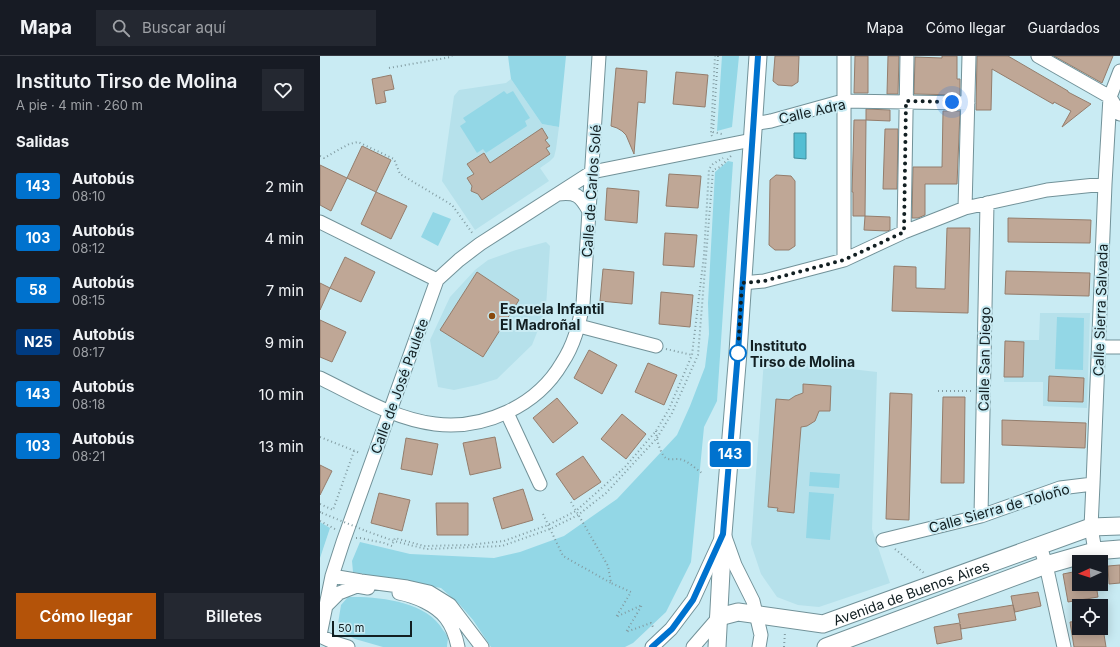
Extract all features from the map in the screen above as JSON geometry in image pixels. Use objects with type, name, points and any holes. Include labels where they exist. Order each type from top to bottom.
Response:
[{"type":"main road","points":[[717,647],[723,534],[758,56]]},
{"type":"main road","name":"Avenida de Buenos Aires","points":[[719,617],[738,612],[823,624],[1091,527],[1120,526]]},
{"type":"main road","name":"Avenida de Buenos Aires","points":[[831,646],[1046,565],[1095,551],[1120,549]]},
{"type":"street","name":"Calle de Carlos Solé","points":[[320,378],[390,412],[435,424],[457,425],[479,422],[507,413],[528,400],[547,384],[562,364],[574,341],[579,326],[583,304],[599,56]]},
{"type":"street","points":[[844,56],[844,260]]},
{"type":"street","points":[[904,232],[907,56]]},
{"type":"street","points":[[965,208],[969,56]]},
{"type":"street","points":[[1038,56],[1110,97],[1120,114]]},
{"type":"street","name":"Calle Sierra Salvada","points":[[1095,551],[1091,527],[1105,184],[1110,97],[1120,71]]},
{"type":"street","name":"Calle Adra","points":[[753,132],[771,121],[843,102],[968,102]]},
{"type":"street","name":"Calle de José Paulete","points":[[320,635],[332,576],[437,280],[459,260],[480,244],[592,172],[732,149],[753,132]]},
{"type":"street","points":[[742,283],[764,281],[844,260],[904,232],[965,208],[1047,190],[1105,184]]},
{"type":"street","points":[[558,194],[576,194],[584,201],[590,211]]},
{"type":"street","name":"Calle San Diego","points":[[981,516],[987,203]]},
{"type":"street","points":[[320,222],[437,280]]},
{"type":"street","points":[[579,326],[656,346]]},
{"type":"street","points":[[1099,347],[1120,347]]},
{"type":"street","points":[[507,413],[540,484]]},
{"type":"street","name":"Calle Sierra de Toloño","points":[[882,540],[981,516],[1060,488],[1093,484]]},
{"type":"street","points":[[723,534],[735,565],[753,601],[761,635],[759,647]]},
{"type":"street","points":[[657,643],[672,629],[693,600],[723,534]]},
{"type":"street","points":[[1040,546],[1046,565],[1064,647]]},
{"type":"street","points":[[332,576],[407,586],[429,592],[450,605],[482,647]]},
{"type":"street","points":[[325,608],[338,593],[357,586],[408,595],[430,604],[446,618],[456,644]]},
{"type":"street","points":[[693,647],[719,617]]},
{"type":"street","points":[[320,635],[341,645]]},
{"type":"path","points":[[389,68],[452,56]]},
{"type":"path","points":[[714,138],[711,134],[717,56]]},
{"type":"path","points":[[321,512],[394,541],[426,549],[502,546],[550,529],[578,515],[606,493],[656,438],[672,413],[698,355],[713,170],[720,167],[731,156],[732,135],[713,132],[717,56]]},
{"type":"path","points":[[320,156],[324,158],[349,144],[358,142],[394,159],[400,174],[452,205],[480,244]]},
{"type":"path","points":[[360,538],[392,546],[395,538],[424,546],[469,545],[504,541],[548,525],[576,511],[625,467],[656,431],[669,409],[692,355],[704,255],[709,169],[732,149]]},
{"type":"path","points":[[656,346],[692,355]]},
{"type":"path","points":[[938,391],[984,391]]},
{"type":"path","points":[[656,431],[656,438],[663,457],[666,459],[683,460],[688,462],[702,474]]},
{"type":"path","points":[[320,437],[360,453]]},
{"type":"path","points":[[320,504],[333,510],[354,451]]},
{"type":"path","points":[[571,502],[608,566],[611,583]]},
{"type":"path","points":[[543,514],[563,556],[611,583],[632,592],[616,617],[642,605],[626,632],[651,623],[657,643]]},
{"type":"path","points":[[320,521],[335,529]]},
{"type":"path","points":[[882,540],[897,550],[927,575]]},
{"type":"shaded area","points":[[508,56],[566,56],[559,127],[542,124],[511,79]]},
{"type":"shaded area","points":[[722,56],[739,56],[732,127],[717,131]]},
{"type":"shaded area","points":[[511,79],[542,124],[559,127],[554,157],[540,168],[549,181],[475,230],[442,181],[454,96],[459,90],[506,83]]},
{"type":"shaded area","points":[[504,91],[507,94],[513,91],[530,118],[525,121],[527,126],[486,153],[483,149],[477,153],[460,126],[466,122],[463,118]]},
{"type":"shaded area","points":[[794,133],[806,133],[806,159],[794,158]]},
{"type":"shaded area","points":[[728,161],[733,162],[717,401],[704,427],[691,562],[666,612],[633,643],[625,647],[491,647],[473,620],[460,605],[441,588],[353,572],[352,561],[360,542],[410,554],[494,558],[520,552],[564,536],[617,499],[677,435],[705,367],[709,334],[708,303],[715,172]]},
{"type":"shaded area","points":[[433,212],[451,219],[438,246],[421,237]]},
{"type":"shaded area","name":"Escuela Infantil El Madroñal","points":[[546,242],[550,246],[546,307],[532,345],[497,379],[454,390],[438,387],[430,340],[450,297],[475,270],[488,260],[516,250]]},
{"type":"shaded area","points":[[1040,313],[1090,313],[1087,408],[1043,406],[1043,382],[1004,382],[1005,340],[1039,340]]},
{"type":"shaded area","points":[[1057,317],[1084,318],[1083,370],[1055,369]]},
{"type":"shaded area","points":[[764,359],[877,372],[872,529],[890,583],[819,607],[798,605],[777,597],[761,574],[751,544]]},
{"type":"shaded area","points":[[810,472],[840,474],[839,488],[809,486]]},
{"type":"shaded area","points":[[809,492],[834,494],[830,540],[806,538]]},
{"type":"shaded area","points":[[320,522],[330,528],[320,558]]},
{"type":"shaded area","points":[[348,597],[387,599],[400,602],[425,612],[436,620],[446,634],[448,638],[447,647],[383,647],[355,639],[337,630],[341,605]]},
{"type":"building","points":[[775,56],[799,56],[798,82],[792,86],[778,85],[773,81]]},
{"type":"building","points":[[855,56],[868,56],[868,93],[854,93]]},
{"type":"building","points":[[888,56],[899,56],[898,94],[887,94]]},
{"type":"building","points":[[942,56],[957,56],[957,79],[960,79],[960,95],[914,94],[915,57],[942,58]]},
{"type":"building","points":[[977,56],[1008,56],[1091,104],[1062,127],[1071,111],[1054,102],[1053,104],[992,69],[991,110],[976,110]]},
{"type":"building","points":[[1054,56],[1113,56],[1102,83]]},
{"type":"building","points":[[616,68],[647,71],[645,103],[638,102],[634,154],[626,135],[617,128],[611,126]]},
{"type":"building","points":[[676,72],[708,75],[705,107],[673,104]]},
{"type":"building","points":[[391,75],[394,89],[384,91],[386,102],[376,104],[372,79]]},
{"type":"building","points":[[866,109],[890,110],[890,121],[866,120]]},
{"type":"building","points":[[943,111],[960,111],[957,184],[925,184],[925,215],[918,218],[912,218],[913,167],[942,167]]},
{"type":"building","points":[[854,120],[866,120],[865,216],[853,216],[852,192]]},
{"type":"building","points":[[542,128],[548,138],[545,140],[550,146],[546,148],[550,154],[482,200],[478,194],[471,191],[472,186],[467,178],[474,174],[467,164],[484,153],[490,163]]},
{"type":"building","points":[[885,129],[898,129],[897,189],[883,189]]},
{"type":"building","points":[[362,146],[391,160],[376,192],[347,178]]},
{"type":"building","points":[[320,165],[347,178],[331,211],[320,205]]},
{"type":"building","points":[[669,174],[701,176],[698,208],[666,206]]},
{"type":"building","points":[[776,175],[791,176],[795,181],[795,246],[789,250],[775,250],[769,245],[770,180]]},
{"type":"building","points":[[607,188],[639,191],[637,223],[605,220]]},
{"type":"building","points":[[376,192],[407,206],[391,239],[361,224]]},
{"type":"building","points":[[865,216],[890,217],[890,230],[864,230]]},
{"type":"building","points":[[1008,218],[1091,220],[1090,243],[1008,242]]},
{"type":"building","points":[[947,228],[970,228],[968,313],[892,311],[894,266],[916,267],[916,288],[945,289]]},
{"type":"building","points":[[665,233],[697,235],[694,267],[663,265]]},
{"type":"building","points":[[345,257],[375,272],[361,302],[330,288]]},
{"type":"building","points":[[603,269],[634,272],[632,304],[600,301]]},
{"type":"building","points":[[1006,271],[1090,273],[1089,296],[1005,294]]},
{"type":"building","points":[[477,272],[519,300],[483,357],[440,330]]},
{"type":"building","points":[[320,283],[330,288],[320,310]]},
{"type":"building","points":[[661,292],[693,295],[690,327],[659,324]]},
{"type":"building","points":[[320,320],[346,332],[332,362],[320,357]]},
{"type":"building","points":[[1005,341],[1024,342],[1023,377],[1004,377]]},
{"type":"building","points":[[589,350],[617,365],[602,394],[574,378]]},
{"type":"building","points":[[648,363],[677,375],[664,405],[635,392]]},
{"type":"building","points":[[1049,376],[1084,378],[1083,402],[1048,401]]},
{"type":"building","points":[[803,384],[831,386],[830,411],[819,411],[815,421],[807,426],[801,427],[794,513],[777,511],[778,508],[768,507],[776,399],[789,400],[803,393]]},
{"type":"building","points":[[890,393],[912,394],[909,520],[886,519]]},
{"type":"building","points":[[943,397],[965,397],[964,483],[941,483]]},
{"type":"building","points":[[557,398],[578,423],[553,443],[533,418]]},
{"type":"building","points":[[622,414],[646,434],[626,459],[601,439]]},
{"type":"building","points":[[1002,420],[1086,423],[1085,448],[1002,445]]},
{"type":"building","points":[[495,437],[501,468],[470,475],[463,443]]},
{"type":"building","points":[[406,438],[438,444],[432,475],[401,469]]},
{"type":"building","points":[[583,456],[601,482],[574,500],[556,474]]},
{"type":"building","points":[[320,465],[332,471],[320,495]]},
{"type":"building","points":[[523,489],[533,520],[502,529],[493,498]]},
{"type":"building","points":[[379,493],[410,500],[402,531],[371,523]]},
{"type":"building","points":[[436,503],[468,503],[468,535],[437,535]]},
{"type":"building","points":[[1120,565],[1120,583],[1109,584],[1108,566]]},
{"type":"building","points":[[1072,572],[1072,591],[1097,591],[1098,597],[1072,599],[1072,601],[1068,602],[1063,574]]},
{"type":"building","points":[[1038,592],[1041,606],[1015,612],[1011,596]]},
{"type":"building","points":[[1013,605],[1016,620],[961,629],[960,624],[962,639],[937,644],[934,627],[960,623],[958,614]]},
{"type":"building","points":[[1070,622],[1072,622],[1072,634]]},
{"type":"building","points":[[1072,635],[1104,635],[1106,647],[1074,647]]},
{"type":"bus line","name":"143","points":[[652,647],[672,629],[693,600],[723,534],[738,352],[758,56]]},
{"type":"place","name":"Escuela Infantil El Madroñal","points":[[492,316]]},
{"type":"place","name":"Instituto Tirso de Molina","points":[[738,353]]},
{"type":"route","points":[[738,353],[742,283],[764,281],[844,260],[904,232],[906,101],[952,102]]}]
